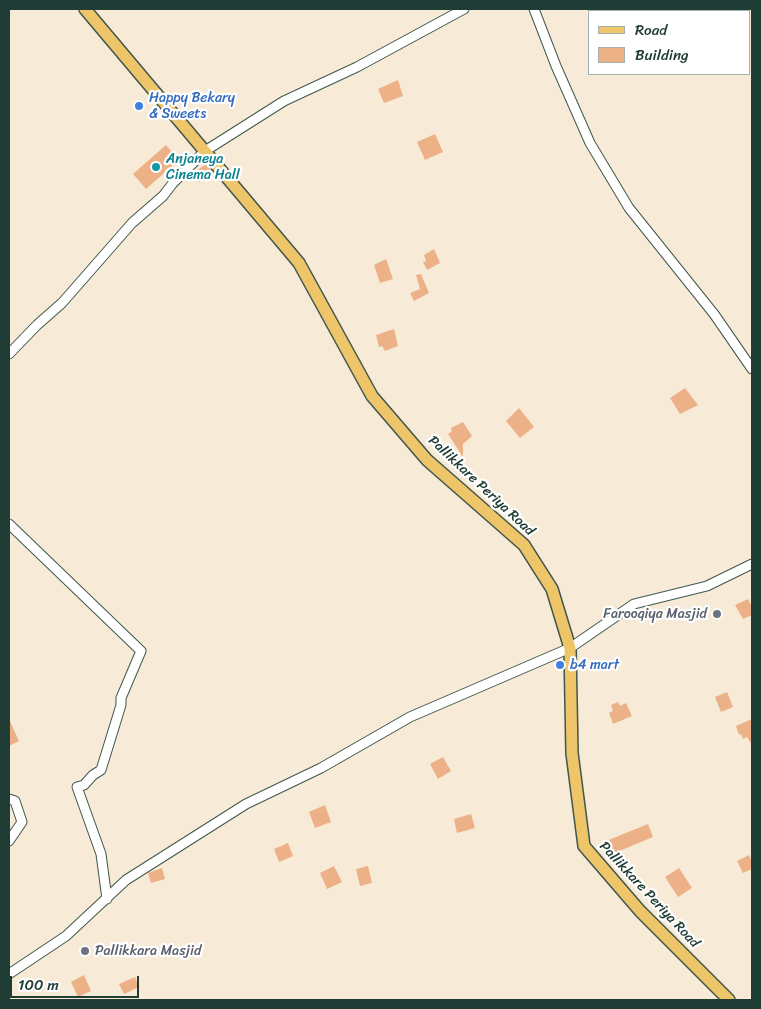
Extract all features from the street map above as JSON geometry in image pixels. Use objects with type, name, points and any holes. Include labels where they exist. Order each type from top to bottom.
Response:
[{"type":"main road","name":"Pallikkare Periya Road","points":[[85,9],[299,263],[372,396],[427,460],[524,545],[552,589],[570,648],[572,753],[584,846],[640,911],[723,999]]},
{"type":"street","points":[[9,354],[37,324],[62,303],[132,223],[163,196],[173,183],[206,152],[284,101],[357,67],[464,9]]},
{"type":"street","points":[[534,9],[556,66],[590,144],[629,208],[714,314],[752,369]]},
{"type":"street","points":[[9,524],[142,651],[121,698],[121,705],[100,770],[84,785],[77,787],[101,854],[107,899]]},
{"type":"street","points":[[9,974],[66,936],[126,880],[246,804],[321,768],[410,717],[570,648],[634,604],[707,586],[752,564]]},
{"type":"street","points":[[9,799],[15,801],[22,822],[9,841]]},
{"type":"building","points":[[398,80],[403,96],[384,103],[378,89]]},
{"type":"building","points":[[435,134],[443,152],[425,160],[417,142]]},
{"type":"building","name":"Anjaneya Cinema Hall","points":[[166,145],[179,160],[146,189],[133,174]]},
{"type":"building","points":[[206,164],[213,172],[199,182],[193,173]]},
{"type":"building","points":[[434,249],[440,263],[427,270],[423,262],[426,261],[424,255]]},
{"type":"building","points":[[386,259],[393,279],[380,283],[374,265]]},
{"type":"building","points":[[421,274],[429,293],[414,301],[410,293],[420,289],[416,275]]},
{"type":"building","points":[[394,329],[398,346],[385,351],[382,346],[379,347],[376,335]]},
{"type":"building","points":[[685,388],[698,405],[680,414],[670,398]]},
{"type":"building","points":[[519,408],[534,427],[520,438],[506,421]]},
{"type":"building","points":[[463,422],[472,436],[463,444],[463,457],[448,434],[452,431],[451,428]]},
{"type":"building","points":[[748,599],[752,607],[752,615],[743,619],[735,605]]},
{"type":"building","points":[[727,692],[733,707],[721,712],[715,697]]},
{"type":"building","points":[[618,702],[620,706],[626,703],[632,716],[613,724],[609,713],[613,711],[611,705]]},
{"type":"building","points":[[9,719],[19,741],[9,746]]},
{"type":"building","points":[[752,719],[752,745],[747,737],[743,739],[741,734],[739,735],[736,726]]},
{"type":"building","points":[[443,757],[451,771],[438,779],[430,764]]},
{"type":"building","points":[[325,805],[331,822],[315,828],[309,812]]},
{"type":"building","points":[[471,814],[475,828],[457,833],[454,819]]},
{"type":"building","points":[[648,824],[653,837],[612,854],[606,841]]},
{"type":"building","points":[[288,843],[293,856],[279,862],[274,849]]},
{"type":"building","points":[[749,855],[752,869],[743,873],[737,861]]},
{"type":"building","points":[[334,866],[342,882],[327,889],[320,873]]},
{"type":"building","points":[[368,866],[372,883],[360,886],[356,869]]},
{"type":"building","points":[[162,868],[165,879],[151,883],[148,873]]},
{"type":"building","points":[[679,868],[692,888],[678,897],[665,877]]},
{"type":"building","points":[[84,975],[91,991],[78,997],[71,982]]},
{"type":"building","points":[[135,977],[139,987],[124,994],[119,984]]},
{"type":"place","name":"Happy Bekary & Sweets","points":[[139,106]]},
{"type":"place","name":"Anjaneya Cinema Hall","points":[[156,167]]},
{"type":"place","name":"Farooqiya Masjid","points":[[717,614]]},
{"type":"place","name":"b4 mart","points":[[560,665]]},
{"type":"place","name":"Pallikkara Masjid","points":[[85,951]]}]
